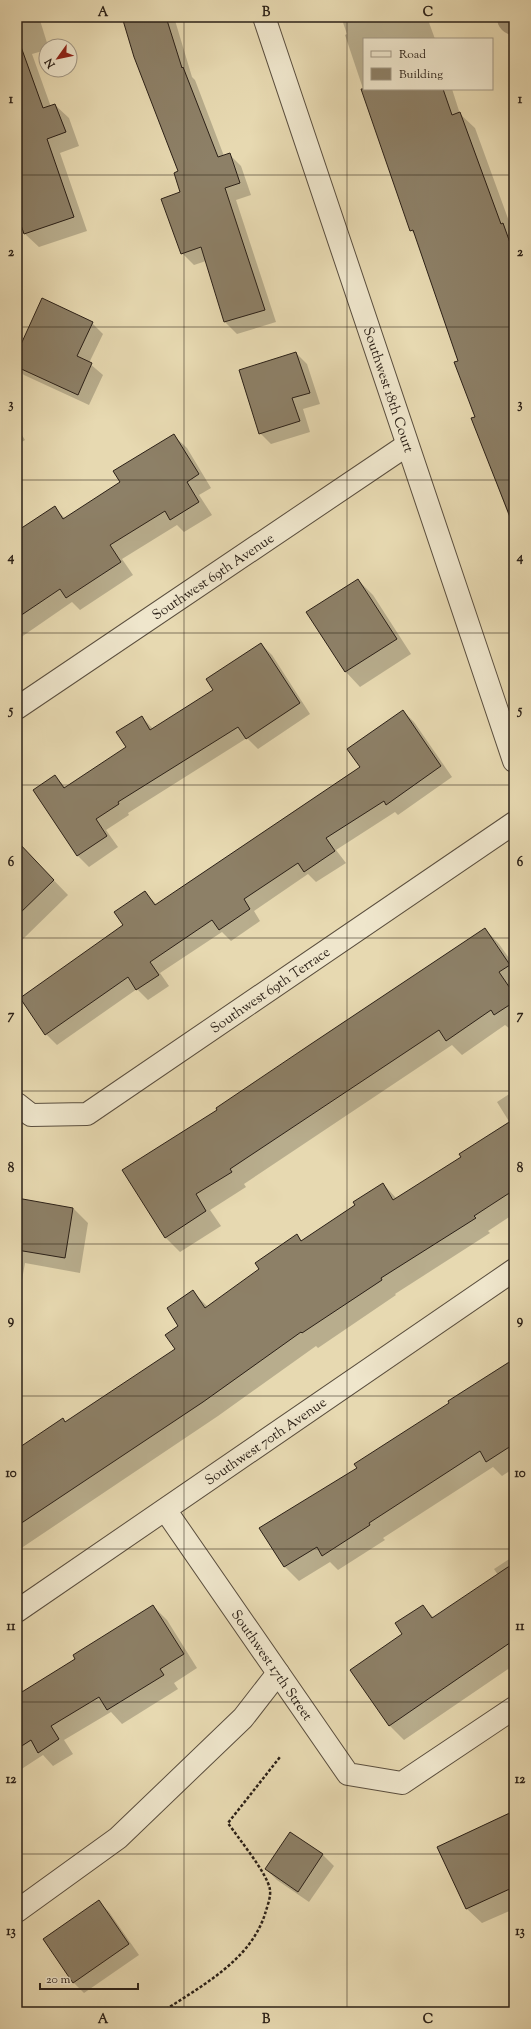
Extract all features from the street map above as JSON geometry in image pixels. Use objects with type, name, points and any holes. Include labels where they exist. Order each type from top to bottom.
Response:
[{"type":"street","name":"Southwest 18th Court","points":[[264,17],[514,761]]},
{"type":"street","name":"Southwest 69th Avenue","points":[[17,708],[407,444]]},
{"type":"street","name":"Southwest 69th Terrace","points":[[17,1104],[31,1115],[87,1114],[514,823]]},
{"type":"street","name":"Southwest 70th Avenue","points":[[17,1611],[166,1511],[514,1270]]},
{"type":"street","name":"Southwest 17th Street","points":[[166,1511],[348,1774],[402,1783],[514,1708]]},
{"type":"street","points":[[17,1911],[118,1838],[243,1718],[278,1673]]},
{"type":"path","points":[[162,2012],[228,1967],[242,1953],[261,1928],[268,1906],[270,1890],[264,1876],[228,1823],[280,1758]]},
{"type":"building","points":[[122,17],[166,17],[182,68],[183,67],[218,157],[230,153],[240,183],[225,188],[265,310],[224,322],[201,247],[181,254],[161,199],[180,192],[174,173],[178,171],[134,57]]},
{"type":"building","points":[[20,44],[43,108],[55,104],[66,132],[47,139],[74,217],[24,234],[17,213],[17,45]]},
{"type":"building","points":[[361,89],[443,90],[452,115],[460,112],[501,224],[503,223],[514,254],[514,522],[512,522],[471,418],[475,417],[454,362],[458,361],[413,230],[410,231]]},
{"type":"building","points":[[42,298],[93,322],[77,356],[92,363],[78,395],[17,367],[17,353]]},
{"type":"building","points":[[296,352],[310,393],[292,398],[300,421],[259,434],[239,370]]},
{"type":"building","points":[[174,434],[199,474],[187,482],[199,502],[170,520],[165,511],[110,545],[121,562],[66,598],[60,589],[17,618],[17,531],[55,506],[63,519],[120,482],[113,471]]},
{"type":"building","points":[[358,579],[397,639],[345,672],[306,612]]},
{"type":"building","points":[[261,643],[300,703],[246,739],[238,727],[118,802],[119,804],[96,819],[107,836],[77,856],[33,790],[55,775],[64,788],[126,747],[116,732],[142,716],[150,730],[213,690],[206,679]]},
{"type":"building","points":[[403,710],[441,766],[386,805],[384,801],[326,838],[335,851],[304,872],[298,863],[244,899],[250,909],[219,930],[212,920],[150,962],[159,975],[136,990],[128,977],[45,1035],[20,998],[123,925],[114,912],[145,891],[155,905],[360,767],[347,749]]},
{"type":"building","points":[[17,841],[54,880],[17,916]]},
{"type":"building","points":[[485,928],[510,965],[499,972],[514,994],[514,1002],[494,1015],[491,1010],[446,1041],[439,1030],[230,1169],[232,1172],[196,1194],[206,1211],[165,1238],[122,1170],[217,1110],[216,1108]]},
{"type":"building","points":[[514,1119],[514,1190],[474,1216],[476,1218],[381,1278],[382,1280],[302,1333],[301,1332],[203,1402],[17,1526],[17,1449],[63,1418],[65,1422],[175,1349],[165,1335],[178,1326],[167,1308],[193,1290],[205,1308],[259,1269],[255,1263],[297,1234],[301,1241],[355,1205],[353,1202],[383,1183],[393,1200],[461,1157],[459,1154]]},
{"type":"building","points":[[17,1198],[73,1208],[65,1258],[17,1250]]},
{"type":"building","points":[[514,1359],[514,1444],[486,1462],[480,1451],[369,1523],[370,1525],[322,1556],[317,1547],[284,1567],[259,1528],[357,1468],[354,1464]]},
{"type":"building","points":[[514,1563],[514,1640],[389,1726],[350,1670],[402,1634],[395,1623],[423,1605],[432,1618]]},
{"type":"building","points":[[153,1605],[184,1654],[160,1669],[164,1675],[107,1710],[99,1697],[51,1726],[59,1739],[38,1753],[31,1740],[17,1749],[17,1695],[75,1659],[73,1655]]},
{"type":"building","points":[[514,1811],[514,1887],[466,1909],[437,1847]]},
{"type":"building","points":[[290,1832],[323,1854],[298,1892],[265,1869]]},
{"type":"building","points":[[99,1900],[129,1944],[73,1983],[43,1939]]}]
